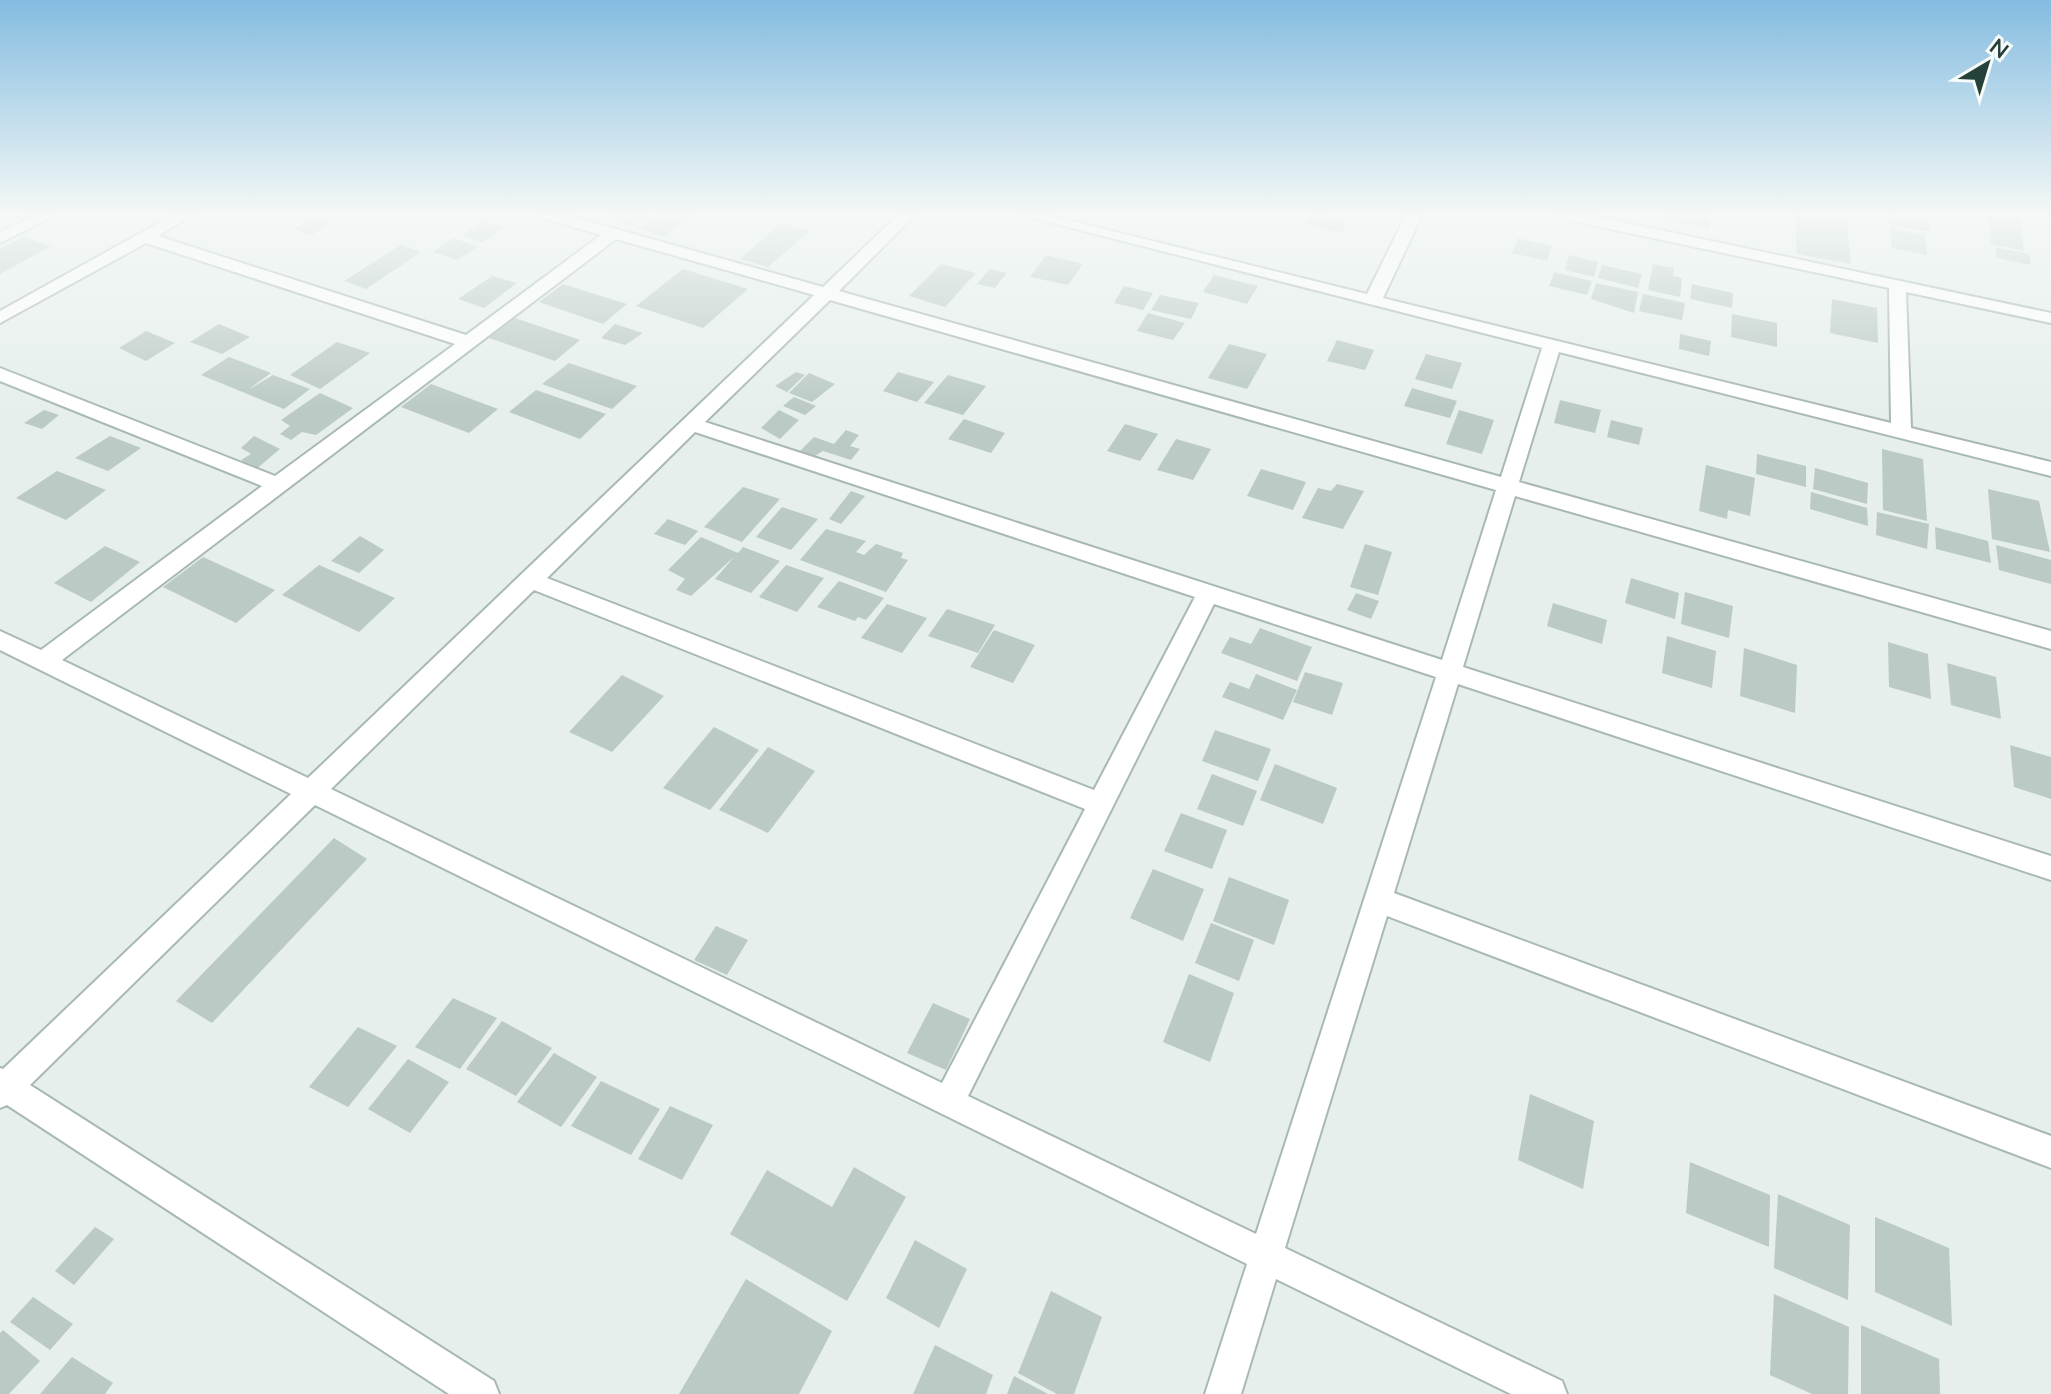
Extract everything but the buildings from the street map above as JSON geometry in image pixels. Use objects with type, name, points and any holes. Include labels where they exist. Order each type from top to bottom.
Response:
[{"type":"street","points":[[0,318],[68,280]]},
{"type":"street","points":[[277,280],[468,342]]},
{"type":"street","points":[[43,661],[551,280]]},
{"type":"street","points":[[780,280],[2051,640]]},
{"type":"street","points":[[481,1394],[2,1088],[839,280]]},
{"type":"street","points":[[1292,280],[2051,469]]},
{"type":"street","points":[[1373,300],[1383,280]]},
{"type":"street","points":[[1875,280],[2051,318]]},
{"type":"street","points":[[1897,285],[1901,432]]},
{"type":"street","points":[[1223,1394],[1552,345]]},
{"type":"street","points":[[0,374],[278,485]]},
{"type":"street","points":[[690,424],[2051,868]]},
{"type":"street","points":[[530,580],[1101,804]]},
{"type":"street","points":[[949,1102],[1208,593]]},
{"type":"street","points":[[0,640],[1549,1394]]},
{"type":"street","points":[[1378,900],[2051,1152]]}]
